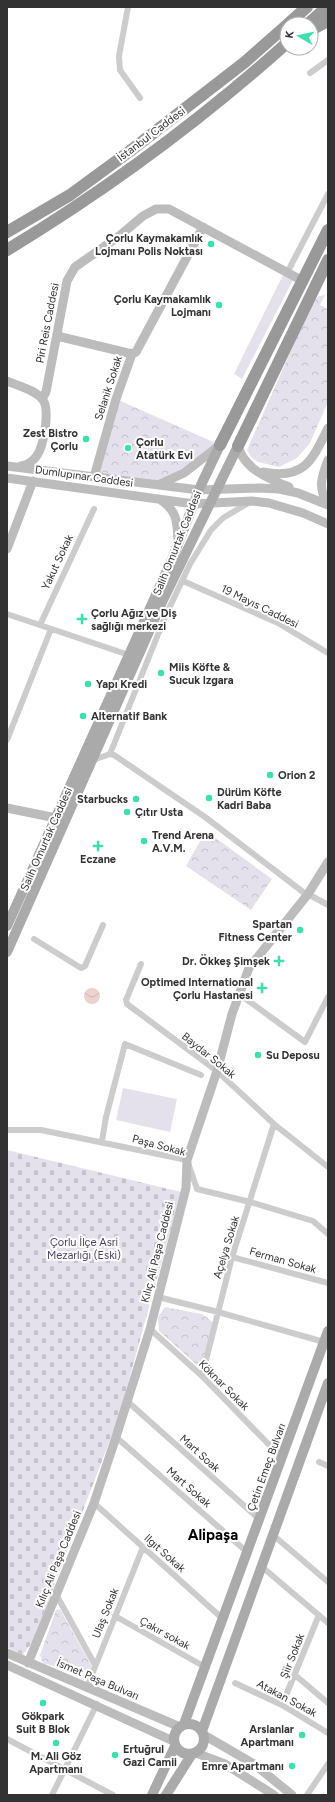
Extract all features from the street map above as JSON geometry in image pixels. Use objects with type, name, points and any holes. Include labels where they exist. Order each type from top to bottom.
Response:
[{"type":"highway","name":"İstanbul Caddesi","points":[[297,16],[307,7]]},
{"type":"highway","points":[[317,16],[327,7]]},
{"type":"highway","points":[[319,26],[328,21]]},
{"type":"highway","name":"İstanbul Caddesi","points":[[7,232],[70,195],[246,62],[279,32]]},
{"type":"highway","name":"İstanbul Caddesi","points":[[7,250],[134,166],[194,121],[279,50]]},
{"type":"highway","points":[[257,70],[279,54]]},
{"type":"highway","name":"Salih Omurtak Caddesi","points":[[220,445],[328,230]]},
{"type":"highway","name":"Salih Omurtak Caddesi","points":[[238,446],[328,260]]},
{"type":"main road","name":"Piri Reis Caddesi","points":[[42,399],[46,392],[70,272],[118,237],[143,216],[156,209],[169,209],[303,281]]},
{"type":"main road","name":"Selanik Sokak","points":[[94,477],[116,399],[132,354],[136,352],[204,227]]},
{"type":"main road","points":[[57,336],[132,354]]},
{"type":"main road","points":[[7,381],[35,393],[42,399],[45,405],[46,418],[40,452],[41,464],[45,470]]},
{"type":"main road","points":[[256,470],[280,475],[300,469],[312,458],[328,428]]},
{"type":"main road","points":[[158,485],[184,473],[220,445]]},
{"type":"main road","name":"Salih Omurtak Caddesi","points":[[8,923],[129,655],[199,490],[220,445]]},
{"type":"main road","points":[[238,446],[240,455],[256,470],[270,479],[326,504]]},
{"type":"main road","name":"Salih Omurtak Caddesi","points":[[7,952],[163,600],[238,446]]},
{"type":"main road","points":[[18,467],[30,463],[40,452]]},
{"type":"main road","points":[[326,504],[320,486],[321,476],[328,460]]},
{"type":"main road","name":"Dumlupınar Caddesi","points":[[7,466],[199,490],[259,488],[279,489],[326,504]]},
{"type":"main road","name":"Dumlupınar Caddesi","points":[[7,478],[194,504],[252,501],[269,503],[304,513],[328,524]]},
{"type":"main road","points":[[7,549],[33,481]]},
{"type":"main road","points":[[158,498],[173,510],[177,521],[178,542]]},
{"type":"main road","points":[[7,808],[56,818]]},
{"type":"main road","name":"Kılıç Ali Paşa Caddesi","points":[[28,1663],[57,1596],[94,1503],[116,1437],[150,1329],[186,1188],[187,1160],[217,1071],[232,1014],[239,994],[249,968],[307,894],[328,862]]},
{"type":"main road","name":"Çetin Emeç Bulvarı","points":[[182,1726],[328,1331]]},
{"type":"main road","points":[[166,1795],[194,1753],[203,1745],[203,1733],[261,1566],[328,1384]]},
{"type":"main road","name":"İsmet Paşa Bulvarı","points":[[7,1653],[182,1726]]},
{"type":"main road","points":[[7,1665],[96,1704],[174,1743],[182,1753],[194,1753],[225,1764],[274,1795]]},
{"type":"main road","points":[[152,1795],[174,1743],[176,1730],[182,1726],[194,1725],[203,1733],[254,1764],[292,1795]]},
{"type":"street","points":[[128,7],[119,56],[120,70],[140,98]]},
{"type":"street","points":[[310,73],[328,60]]},
{"type":"street","points":[[287,273],[328,194]]},
{"type":"street","points":[[93,760],[110,754],[165,617],[192,560],[211,530],[223,518],[252,501]]},
{"type":"street","name":"Yakut Sokak","points":[[40,625],[94,509]]},
{"type":"street","name":"19 Mayıs Caddesi","points":[[183,581],[278,623],[328,653]]},
{"type":"street","points":[[7,614],[129,655]]},
{"type":"street","points":[[7,740],[51,629]]},
{"type":"street","points":[[110,754],[143,774],[205,817],[307,894],[328,905]]},
{"type":"street","points":[[34,939],[81,968],[85,966],[103,925]]},
{"type":"street","name":"Baydar Sokak","points":[[141,964],[126,1000],[127,1004],[217,1071],[274,1124],[328,1167]]},
{"type":"street","points":[[239,994],[305,1042],[328,997]]},
{"type":"street","points":[[102,1141],[106,1117],[126,1044],[201,1074]]},
{"type":"street","name":"Açelya Sokak","points":[[202,1376],[232,1257],[274,1124]]},
{"type":"street","name":"Paşa Sokak","points":[[7,1130],[41,1130],[102,1141],[187,1160],[197,1189],[250,1202],[313,1221],[328,1234]]},
{"type":"street","name":"Ferman Sokak","points":[[232,1257],[328,1283]]},
{"type":"street","points":[[158,1297],[218,1312],[324,1342]]},
{"type":"street","name":"Köknar Sokak","points":[[150,1329],[202,1376],[282,1458]]},
{"type":"street","name":"Mart Soak","points":[[127,1402],[259,1519]]},
{"type":"street","name":"Mart Sokak","points":[[116,1437],[247,1552]]},
{"type":"street","points":[[319,1462],[328,1466]]},
{"type":"street","name":"Ilgıt Sokak","points":[[94,1503],[223,1618]]},
{"type":"street","points":[[273,1535],[328,1582]]},
{"type":"street","name":"Ulaş Sokak","points":[[87,1687],[143,1547]]},
{"type":"street","points":[[261,1566],[328,1623]]},
{"type":"street","points":[[57,1596],[95,1665]]},
{"type":"street","name":"Şiir Sokak","points":[[282,1705],[319,1615]]},
{"type":"street","name":"Çakır sokak","points":[[115,1616],[205,1667]]},
{"type":"street","points":[[295,1675],[328,1703]]},
{"type":"street","name":"Atakan Sokak","points":[[235,1683],[282,1705],[328,1733]]},
{"type":"street","points":[[52,1795],[96,1704]]},
{"type":"street","points":[[7,1739],[113,1795]]},
{"type":"street","points":[[307,1795],[328,1764]]},
{"type":"green space","points":[[283,275],[293,280],[242,379],[234,374]]},
{"type":"green space","points":[[325,295],[320,305],[328,309],[328,402],[310,443],[297,458],[279,467],[258,462],[251,457],[247,450],[312,303],[319,296]]},
{"type":"green space","points":[[116,399],[220,445],[158,485],[94,477]]},
{"type":"green space","points":[[206,831],[272,879],[251,910],[186,866]]},
{"type":"green space","points":[[123,1088],[177,1099],[170,1132],[116,1120]]},
{"type":"green space","name":"Çorlu İlçe Asri Mezarlığı (Eski)","points":[[7,1150],[181,1192],[118,1419],[33,1641],[23,1655],[7,1647]]},
{"type":"green space","points":[[165,1307],[202,1314],[214,1323],[204,1363],[199,1367],[159,1331],[158,1317]]},
{"type":"green space","points":[[60,1609],[92,1667],[87,1676],[43,1663],[40,1655],[56,1610]]},
{"type":"water","points":[[92,988],[99,993],[100,996],[95,1003],[92,1004],[85,999],[84,996],[89,989]]},
{"type":"place","name":"Çorlu Kaymakamlık Lojmanı Polis Noktası","points":[[211,244]]},
{"type":"place","name":"Çorlu Kaymakamlık Lojmanı","points":[[219,305]]},
{"type":"place","name":"Zest Bistro Çorlu","points":[[86,439]]},
{"type":"place","name":"Çorlu Atatürk Evi","points":[[128,448]]},
{"type":"place","name":"Çorlu Ağız ve Diş sağlığı merkezi","points":[[82,619]]},
{"type":"place","name":"Miis Köfte & Sucuk Izgara","points":[[161,673]]},
{"type":"place","name":"Yapı Kredi","points":[[88,684]]},
{"type":"place","name":"Alternatif Bank","points":[[83,716]]},
{"type":"place","name":"Orion 2","points":[[270,775]]},
{"type":"place","name":"Dürüm Köfte Kadri Baba","points":[[209,798]]},
{"type":"place","name":"Starbucks","points":[[136,799]]},
{"type":"place","name":"Çıtır Usta","points":[[127,812]]},
{"type":"place","name":"Trend Arena A.V.M.","points":[[144,841]]},
{"type":"place","name":"Eczane","points":[[98,846]]},
{"type":"place","name":"Spartan Fitness Center","points":[[300,930]]},
{"type":"place","name":"Dr. Ökkeş Şimşek","points":[[279,961]]},
{"type":"place","name":"Optimed International Çorlu Hastanesi","points":[[262,988]]},
{"type":"place","name":"Su Deposu","points":[[258,1055]]},
{"type":"place","name":"Gökpark Suit B Blok","points":[[43,1703]]},
{"type":"place","name":"Arslanlar Apartmanı","points":[[302,1735]]},
{"type":"place","name":"M. Ali Göz Apartmanı","points":[[56,1743]]},
{"type":"place","name":"Ertuğrul Gazi Camii","points":[[115,1755]]},
{"type":"place","name":"Emre Apartmanı","points":[[292,1766]]},
{"type":"district","name":"Alipaşa","points":[[213,1535]]}]
